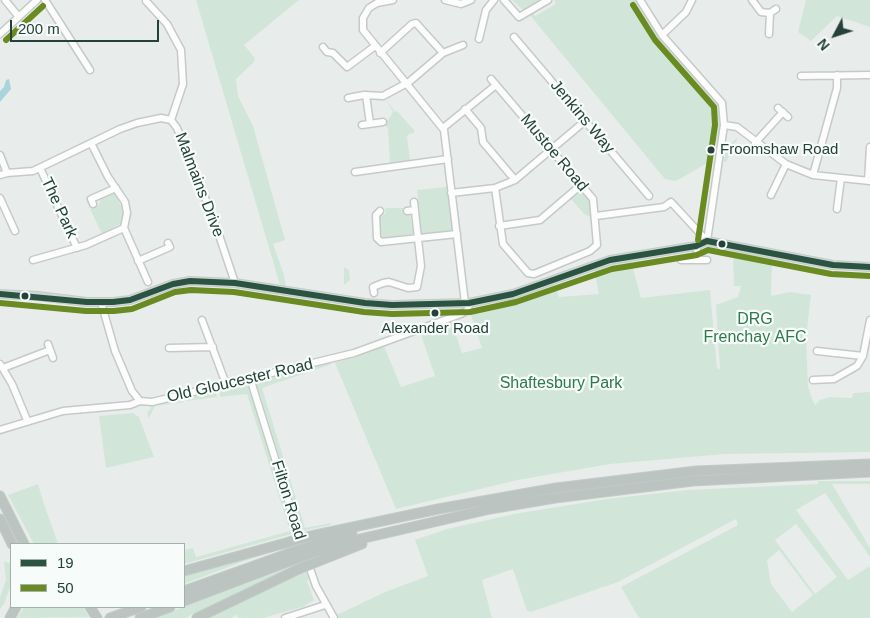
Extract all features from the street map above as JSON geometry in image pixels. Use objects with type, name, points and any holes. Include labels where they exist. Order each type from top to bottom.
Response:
[{"type":"highway","points":[[185,601],[294,555],[313,544],[390,520],[438,509],[556,488],[696,471],[870,464]]},
{"type":"highway","points":[[185,571],[289,542],[313,544],[382,534],[555,498],[693,481],[870,472]]},
{"type":"highway","points":[[0,496],[24,543]]},
{"type":"highway","points":[[0,519],[12,543]]},
{"type":"highway","points":[[197,618],[299,569],[382,534]]},
{"type":"highway","points":[[185,591],[294,555]]},
{"type":"highway","points":[[110,618],[138,608]]},
{"type":"highway","points":[[140,618],[167,608]]},
{"type":"main road","points":[[0,294],[101,302],[130,300],[182,282],[235,283],[365,303],[392,305],[467,303],[505,296],[610,260],[696,246],[707,241],[833,265],[870,267]]},
{"type":"street","points":[[5,0],[19,17]]},
{"type":"street","points":[[0,34],[37,0]]},
{"type":"street","points":[[45,0],[90,70]]},
{"type":"street","points":[[393,0],[374,4],[364,14],[363,30],[374,46],[443,128],[467,303]]},
{"type":"street","points":[[445,0],[461,4],[471,0]]},
{"type":"street","points":[[479,39],[486,10],[494,0]]},
{"type":"street","points":[[504,0],[519,17],[548,0]]},
{"type":"street","points":[[640,0],[662,34],[720,98],[724,111],[724,125],[707,241]]},
{"type":"street","points":[[662,34],[686,12],[692,0]]},
{"type":"street","points":[[752,0],[761,12],[773,11],[770,34]]},
{"type":"street","points":[[146,1],[154,14],[177,41],[183,61],[183,84],[171,120]]},
{"type":"street","points":[[380,53],[412,24],[416,23],[443,53]]},
{"type":"street","name":"Jenkins Way","points":[[514,37],[649,196]]},
{"type":"street","points":[[348,98],[366,95],[383,96],[406,83],[443,53],[464,45]]},
{"type":"street","points":[[323,47],[327,52],[333,53],[347,67],[374,46]]},
{"type":"street","points":[[813,174],[837,88],[837,75]]},
{"type":"street","points":[[800,76],[870,75]]},
{"type":"street","name":"Mustoe Road","points":[[491,78],[593,199],[597,242],[594,249],[532,274],[524,270],[503,244],[495,188]]},
{"type":"street","points":[[443,128],[496,85]]},
{"type":"street","points":[[366,95],[370,124]]},
{"type":"street","points":[[465,109],[481,128],[484,142],[515,180]]},
{"type":"street","points":[[755,143],[783,112]]},
{"type":"street","name":"Malmains Drive","points":[[3,174],[31,172],[137,123],[161,118],[171,120],[177,128],[214,220],[235,283]]},
{"type":"street","points":[[451,193],[495,188],[515,180],[585,121]]},
{"type":"street","points":[[362,125],[383,122]]},
{"type":"street","points":[[724,125],[737,127],[755,143],[786,164],[813,174],[869,181],[870,147]]},
{"type":"street","points":[[91,143],[126,205],[124,228],[148,282]]},
{"type":"street","points":[[0,155],[3,174]]},
{"type":"street","points":[[360,173],[448,159]]},
{"type":"street","points":[[771,195],[786,164]]},
{"type":"street","name":"The Park","points":[[40,168],[77,248]]},
{"type":"street","points":[[837,209],[841,178]]},
{"type":"street","points":[[499,226],[540,220],[581,185]]},
{"type":"street","points":[[93,204],[91,199],[116,188]]},
{"type":"street","points":[[0,198],[15,231]]},
{"type":"street","points":[[374,292],[373,288],[389,282],[408,288],[417,287],[421,266],[414,202]]},
{"type":"street","points":[[596,216],[664,207],[672,202],[707,241]]},
{"type":"street","points":[[407,211],[415,210]]},
{"type":"street","points":[[380,211],[376,215],[378,241],[381,242],[457,234]]},
{"type":"street","points":[[33,260],[77,248],[124,228]]},
{"type":"street","points":[[138,261],[170,247],[168,243]]},
{"type":"street","points":[[696,246],[699,260]]},
{"type":"street","points":[[681,260],[707,260]]},
{"type":"street","points":[[101,302],[115,351],[132,391],[140,402]]},
{"type":"street","name":"Old Gloucester Road","points":[[0,430],[27,420],[63,411],[152,402],[354,353],[464,313],[468,308],[467,303]]},
{"type":"street","points":[[202,320],[226,384]]},
{"type":"street","points":[[813,380],[839,377],[856,366],[863,356],[870,320]]},
{"type":"street","points":[[27,420],[1,366],[49,347],[53,358]]},
{"type":"street","points":[[173,349],[213,347]]},
{"type":"street","points":[[817,351],[863,356]]},
{"type":"street","name":"Filton Road","points":[[250,378],[312,576],[325,605],[334,618]]},
{"type":"street","points":[[285,618],[325,605]]},
{"type":"green space","points":[[196,0],[299,0],[244,45],[255,58],[254,62],[236,79],[238,96],[253,126],[285,240],[273,244],[284,275],[286,287],[280,285]]},
{"type":"green space","points":[[512,0],[544,0],[524,11]]},
{"type":"green space","points":[[554,0],[637,0],[670,50],[719,104],[722,116],[721,131],[718,144],[713,138],[709,162],[676,181],[665,179],[529,14],[532,12],[535,16],[556,4]]},
{"type":"green space","points":[[806,0],[870,0],[870,27],[837,16],[811,41],[798,32]]},
{"type":"green space","points":[[386,99],[395,112],[397,111],[414,130],[414,133],[409,134],[407,137],[410,160],[390,163],[388,129],[383,121],[388,120],[393,112]]},
{"type":"green space","points":[[738,137],[726,162],[724,162],[726,148]]},
{"type":"green space","points":[[448,187],[453,231],[422,234],[417,190]]},
{"type":"green space","points":[[114,191],[124,213],[122,223],[102,234],[90,209],[99,205],[100,199]]},
{"type":"green space","points":[[582,191],[590,200],[592,218],[584,214],[571,199]]},
{"type":"green space","points":[[385,208],[403,208],[404,215],[410,214],[413,234],[382,238],[379,218],[386,213]]},
{"type":"green space","name":"Shaftesbury Park","points":[[733,251],[772,258],[771,296],[790,292],[811,295],[806,338],[808,387],[812,399],[815,405],[820,400],[830,397],[852,398],[853,393],[870,392],[870,452],[725,454],[610,464],[518,480],[396,509],[335,363],[384,346],[401,387],[435,376],[420,332],[452,323],[462,353],[482,348],[471,315],[477,311],[554,284],[559,297],[599,294],[594,268],[631,261],[641,298],[710,290],[717,368],[720,369],[716,305],[738,297],[741,286],[734,286]]},
{"type":"green space","points":[[344,267],[349,270],[350,280],[344,285]]},
{"type":"green space","points":[[327,362],[332,364],[262,388],[305,528],[331,523],[330,525],[302,531],[259,391],[256,391],[255,384],[258,379]]},
{"type":"green space","points":[[243,383],[248,386],[295,533],[185,564],[185,550],[193,548],[196,557],[290,531],[247,394],[220,397],[220,390]]},
{"type":"green space","points":[[215,391],[217,397],[186,401],[186,397]]},
{"type":"green space","points":[[183,398],[184,402],[155,406],[149,418],[147,413],[153,405]]},
{"type":"green space","points":[[133,413],[139,417],[154,457],[106,468],[99,416]]},
{"type":"green space","points":[[818,481],[870,481],[870,484],[832,484],[870,548],[870,557],[825,493],[796,510],[848,580],[870,566],[870,618],[639,618],[621,587],[738,525],[736,519],[618,582],[531,612],[527,611],[513,569],[482,580],[492,618],[339,618],[337,615],[385,592],[428,576],[415,540],[447,529],[514,514],[607,499],[688,490],[818,484]],"holes":[[[796,524],[837,577],[815,594],[775,540]],[[779,550],[813,595],[792,612],[771,584],[767,560]]]},
{"type":"green space","points":[[38,484],[58,543],[33,543],[8,495]]},
{"type":"green space","points":[[287,547],[185,584],[185,573]]},
{"type":"green space","points":[[306,561],[185,618],[150,618]]},
{"type":"green space","points":[[4,562],[10,563],[10,588],[0,609],[0,597],[6,580]]},
{"type":"green space","points":[[306,572],[309,580],[307,581],[314,600],[302,607],[263,618],[237,617],[236,614],[232,618],[209,618]]},
{"type":"green space","points":[[23,608],[84,608],[89,617],[17,618]]},
{"type":"water","points":[[9,79],[11,89],[0,102],[0,91],[4,87],[6,80]]},
{"type":"transit line","name":"50","points":[[633,5],[655,40],[714,107],[715,125],[698,240]]},
{"type":"transit line","name":"50","points":[[6,40],[43,6]]},
{"type":"transit line","name":"19","points":[[0,294],[87,302],[113,302],[130,300],[173,284],[190,281],[235,283],[365,303],[392,305],[469,303],[513,294],[610,260],[696,246],[707,241],[833,265],[870,267]]},
{"type":"transit line","name":"50","points":[[0,303],[86,311],[114,311],[132,309],[175,292],[191,290],[234,292],[364,312],[392,314],[470,312],[516,302],[612,269],[697,255],[708,250],[831,274],[870,276]]},
{"type":"place","name":"Froomshaw Road","points":[[711,150]]},
{"type":"place","name":"Alexander Road","points":[[435,313]]},
{"type":"park label","name":"DRG Frenchay AFC","points":[[755,329]]}]
